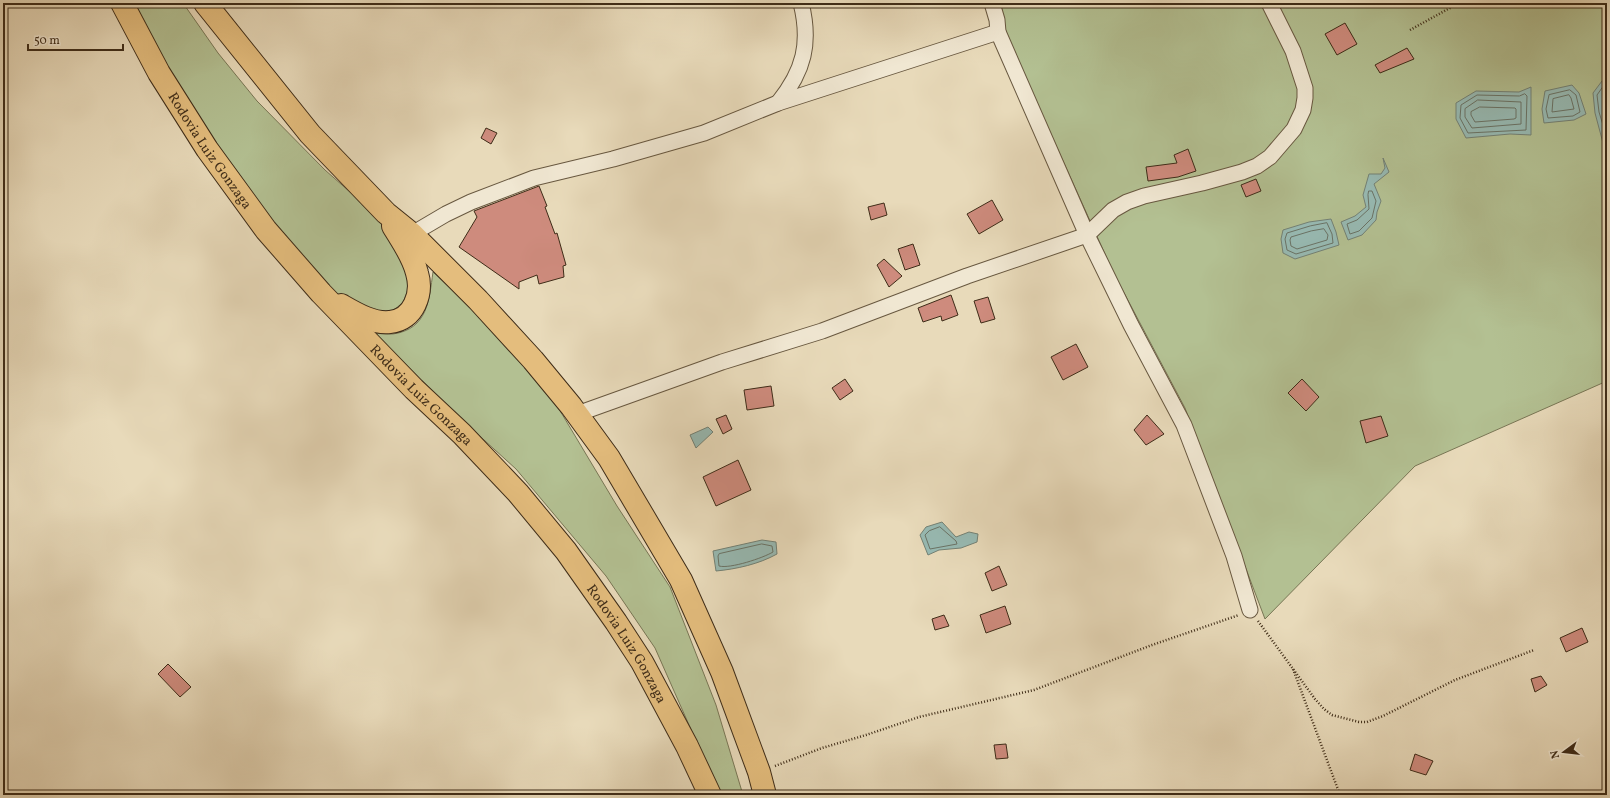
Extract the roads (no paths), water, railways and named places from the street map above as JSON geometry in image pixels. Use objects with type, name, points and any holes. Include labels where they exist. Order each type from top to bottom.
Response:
[{"type":"highway","name":"Rodovia Luiz Gonzaga","points":[[122,3],[159,73],[207,149],[266,230],[321,293],[414,389],[462,434],[513,488],[566,551],[642,662],[710,795]]},
{"type":"highway","points":[[205,3],[310,134],[386,214],[412,234],[478,300],[533,360],[577,414],[609,458],[681,580],[722,672],[759,772],[765,795]]},
{"type":"highway","points":[[321,293],[359,314],[378,321],[390,322],[402,318],[410,312],[418,299],[419,285],[417,273],[411,257],[386,214]]},
{"type":"street","points":[[778,103],[791,88],[798,74],[806,40],[805,19],[801,3]]},
{"type":"street","points":[[992,3],[997,20],[998,32],[1087,235],[1131,325],[1184,425],[1234,556],[1250,610]]},
{"type":"street","points":[[577,414],[722,362],[822,330],[967,276],[1087,235],[1113,210],[1128,202],[1159,192],[1202,183],[1242,172],[1261,163],[1282,146],[1294,129],[1303,110],[1305,88],[1293,52],[1269,3]]},
{"type":"street","points":[[412,234],[446,214],[471,202],[534,178],[613,159],[704,133],[778,103],[998,32]]},
{"type":"water","points":[[1607,80],[1607,141],[1603,143],[1595,113],[1593,93],[1602,81]]},
{"type":"water","points":[[1572,85],[1579,93],[1586,114],[1574,120],[1544,123],[1542,109],[1545,91]]},
{"type":"water","points":[[1531,87],[1531,135],[1510,134],[1466,138],[1456,119],[1456,103],[1476,91],[1519,92]]},
{"type":"water","points":[[1383,158],[1389,172],[1374,184],[1381,201],[1376,220],[1362,235],[1348,240],[1341,222],[1355,216],[1366,207],[1363,195],[1369,174],[1381,174],[1385,168]]},
{"type":"water","points":[[1331,219],[1339,245],[1295,259],[1283,253],[1281,239],[1283,230],[1309,222]]},
{"type":"water","points":[[708,427],[713,432],[696,448],[690,435]]},
{"type":"water","points":[[942,522],[956,537],[969,532],[978,534],[977,542],[961,548],[939,550],[928,555],[920,535],[926,527]]},
{"type":"water","points":[[762,540],[776,542],[777,554],[748,566],[716,571],[713,551]]}]
